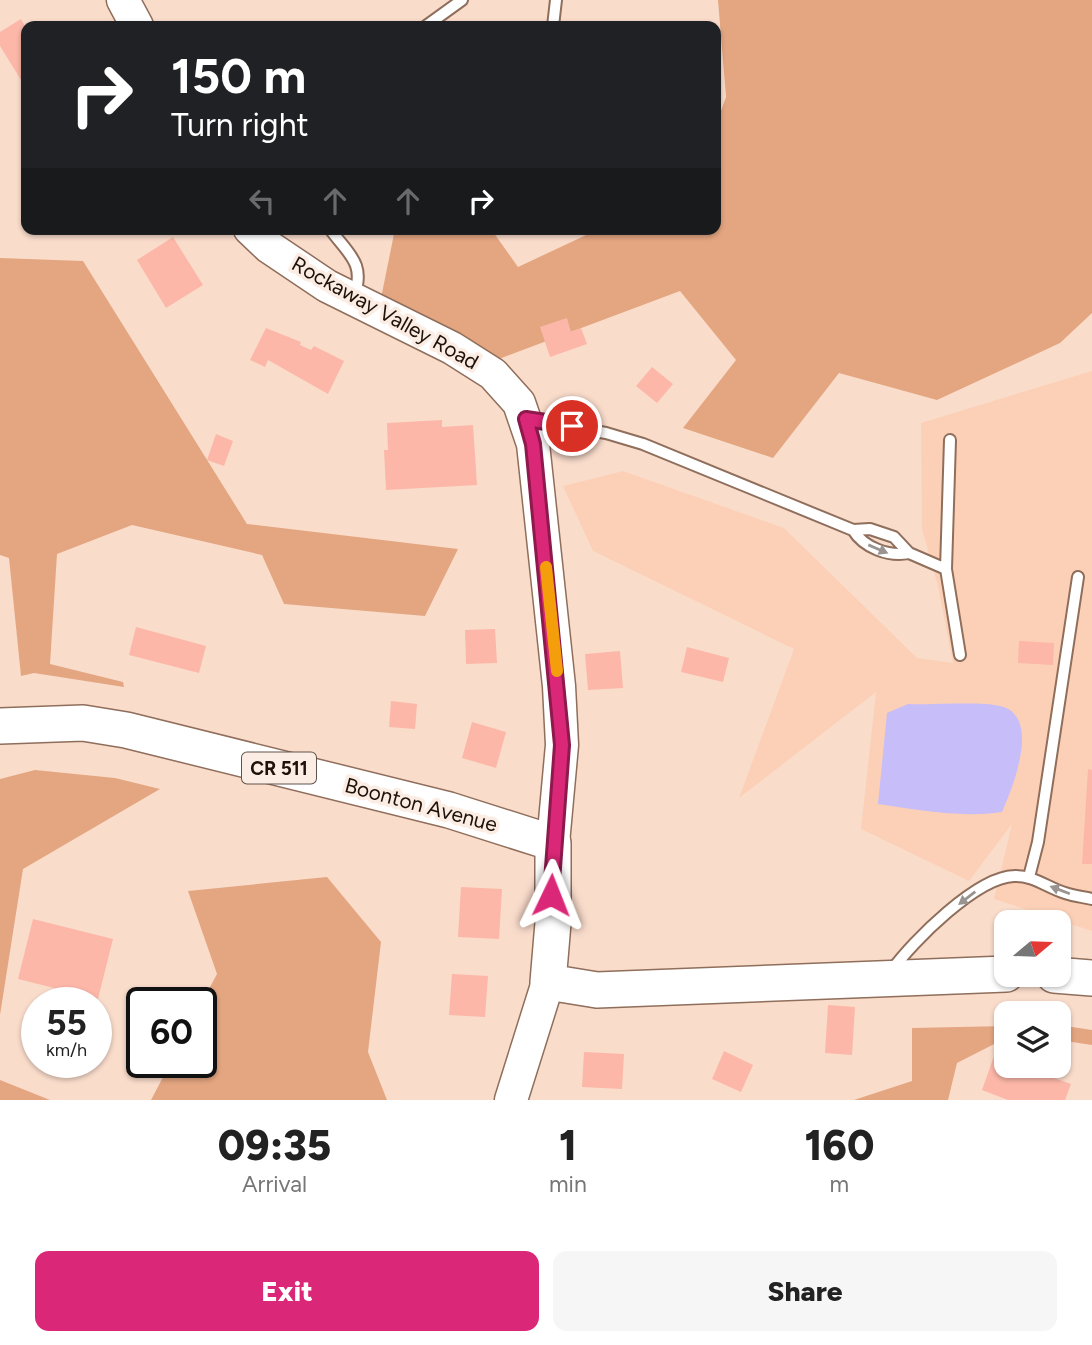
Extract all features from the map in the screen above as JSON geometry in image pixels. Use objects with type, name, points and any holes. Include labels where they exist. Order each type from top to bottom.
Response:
[{"type":"main road","name":"Boonton Avenue","points":[[0,726],[83,723],[126,730],[449,810],[553,842]]},
{"type":"main road","name":"Rockaway Valley Road","points":[[548,982],[553,923],[553,842]]},
{"type":"main road","points":[[548,982],[597,990],[994,974]]},
{"type":"main road","points":[[1071,976],[1092,978]]},
{"type":"street","points":[[123,0],[134,21]]},
{"type":"street","name":"Rockaway Valley Road","points":[[257,235],[294,265],[353,299],[452,348],[493,373],[509,388],[526,419],[533,444],[559,686],[562,745],[553,842]]},
{"type":"street","points":[[511,1100],[548,982]]},
{"type":"lane","points":[[433,21],[462,0]]},
{"type":"lane","points":[[554,21],[556,0]]},
{"type":"lane","points":[[335,235],[353,257],[360,279],[353,299]]},
{"type":"lane","points":[[526,419],[595,430],[643,444],[853,530],[870,529],[894,537],[909,553],[946,569]]},
{"type":"lane","points":[[950,440],[946,569],[960,655]]},
{"type":"lane","points":[[853,530],[859,541],[894,556],[909,553]]},
{"type":"lane","points":[[1029,877],[1038,842],[1078,578]]},
{"type":"lane","points":[[886,978],[910,948],[982,887],[1013,876],[1029,877],[1065,893],[1092,899]]},
{"type":"shaded area","points":[[718,0],[1092,0],[1092,313],[1060,343],[937,400],[839,373],[773,458],[683,428],[736,360],[680,291],[480,366],[378,313],[394,235],[495,235],[518,267],[586,235],[721,235],[721,111],[726,97]]},
{"type":"shaded area","points":[[0,258],[83,261],[247,524],[458,549],[425,616],[284,604],[262,555],[132,525],[57,554],[50,664],[123,682],[124,687],[34,673],[21,676],[9,558],[0,555]]},
{"type":"shaded area","points":[[1092,371],[1092,931],[1071,924],[1071,910],[1028,910],[994,899],[1012,824],[969,881],[861,829],[876,692],[739,798],[794,649],[593,551],[563,486],[623,471],[784,528],[917,658],[953,663],[938,586],[922,529],[921,423]]},
{"type":"shaded area","points":[[968,703],[1000,706],[1013,712],[1020,723],[1021,753],[1002,812],[955,814],[878,804],[887,713],[908,704]]},
{"type":"shaded area","points":[[35,770],[115,778],[160,789],[23,869],[0,1015],[0,779]]},
{"type":"shaded area","points":[[327,877],[381,942],[368,1052],[387,1100],[151,1100],[163,1078],[217,1078],[217,987],[210,987],[217,974],[188,891]]},
{"type":"shaded area","points":[[994,1026],[994,1044],[957,1063],[948,1100],[854,1100],[912,1081],[912,1028]]},
{"type":"shaded area","points":[[1071,1027],[1092,1030],[1092,1045],[1071,1042]]},
{"type":"shaded area","points":[[0,1080],[50,1100],[0,1100]]},
{"type":"building","points":[[21,19],[21,80],[0,46],[0,32]]},
{"type":"building","points":[[173,237],[203,285],[166,308],[137,260]]},
{"type":"building","points":[[567,318],[571,332],[581,328],[587,344],[550,357],[540,327]]},
{"type":"building","points":[[266,328],[301,342],[300,345],[311,350],[314,346],[344,361],[328,394],[268,360],[265,367],[250,360]]},
{"type":"building","points":[[652,367],[673,384],[657,403],[636,386]]},
{"type":"building","points":[[442,420],[442,427],[473,425],[477,485],[386,490],[384,450],[388,450],[387,423]]},
{"type":"building","points":[[216,434],[233,441],[224,466],[207,460]]},
{"type":"building","points":[[136,627],[206,646],[199,673],[129,655]]},
{"type":"building","points":[[495,629],[497,663],[466,664],[465,630]]},
{"type":"building","points":[[1019,641],[1054,643],[1053,665],[1018,663]]},
{"type":"building","points":[[687,647],[729,658],[723,682],[681,672]]},
{"type":"building","points":[[620,651],[623,688],[588,690],[585,654]]},
{"type":"building","points":[[391,701],[417,704],[415,729],[389,727]]},
{"type":"building","points":[[472,722],[506,732],[496,768],[462,758]]},
{"type":"building","points":[[1088,769],[1092,770],[1092,864],[1082,864]]},
{"type":"building","points":[[461,887],[502,889],[499,939],[458,937]]},
{"type":"building","points":[[33,919],[113,939],[101,987],[50,987],[18,979]]},
{"type":"building","points":[[452,974],[488,976],[485,1017],[449,1015]]},
{"type":"building","points":[[828,1005],[855,1007],[852,1055],[825,1053]]},
{"type":"building","points":[[724,1051],[753,1065],[741,1092],[712,1079]]},
{"type":"building","points":[[584,1052],[624,1054],[622,1089],[582,1087]]},
{"type":"building","points":[[994,1056],[994,1078],[1054,1078],[1071,1084],[1065,1100],[1008,1100],[982,1090]]},
{"type":"slow traffic","points":[[546,567],[557,671]]},
{"type":"route","points":[[551,895],[562,745],[559,686],[533,444],[526,419],[572,426]]}]
